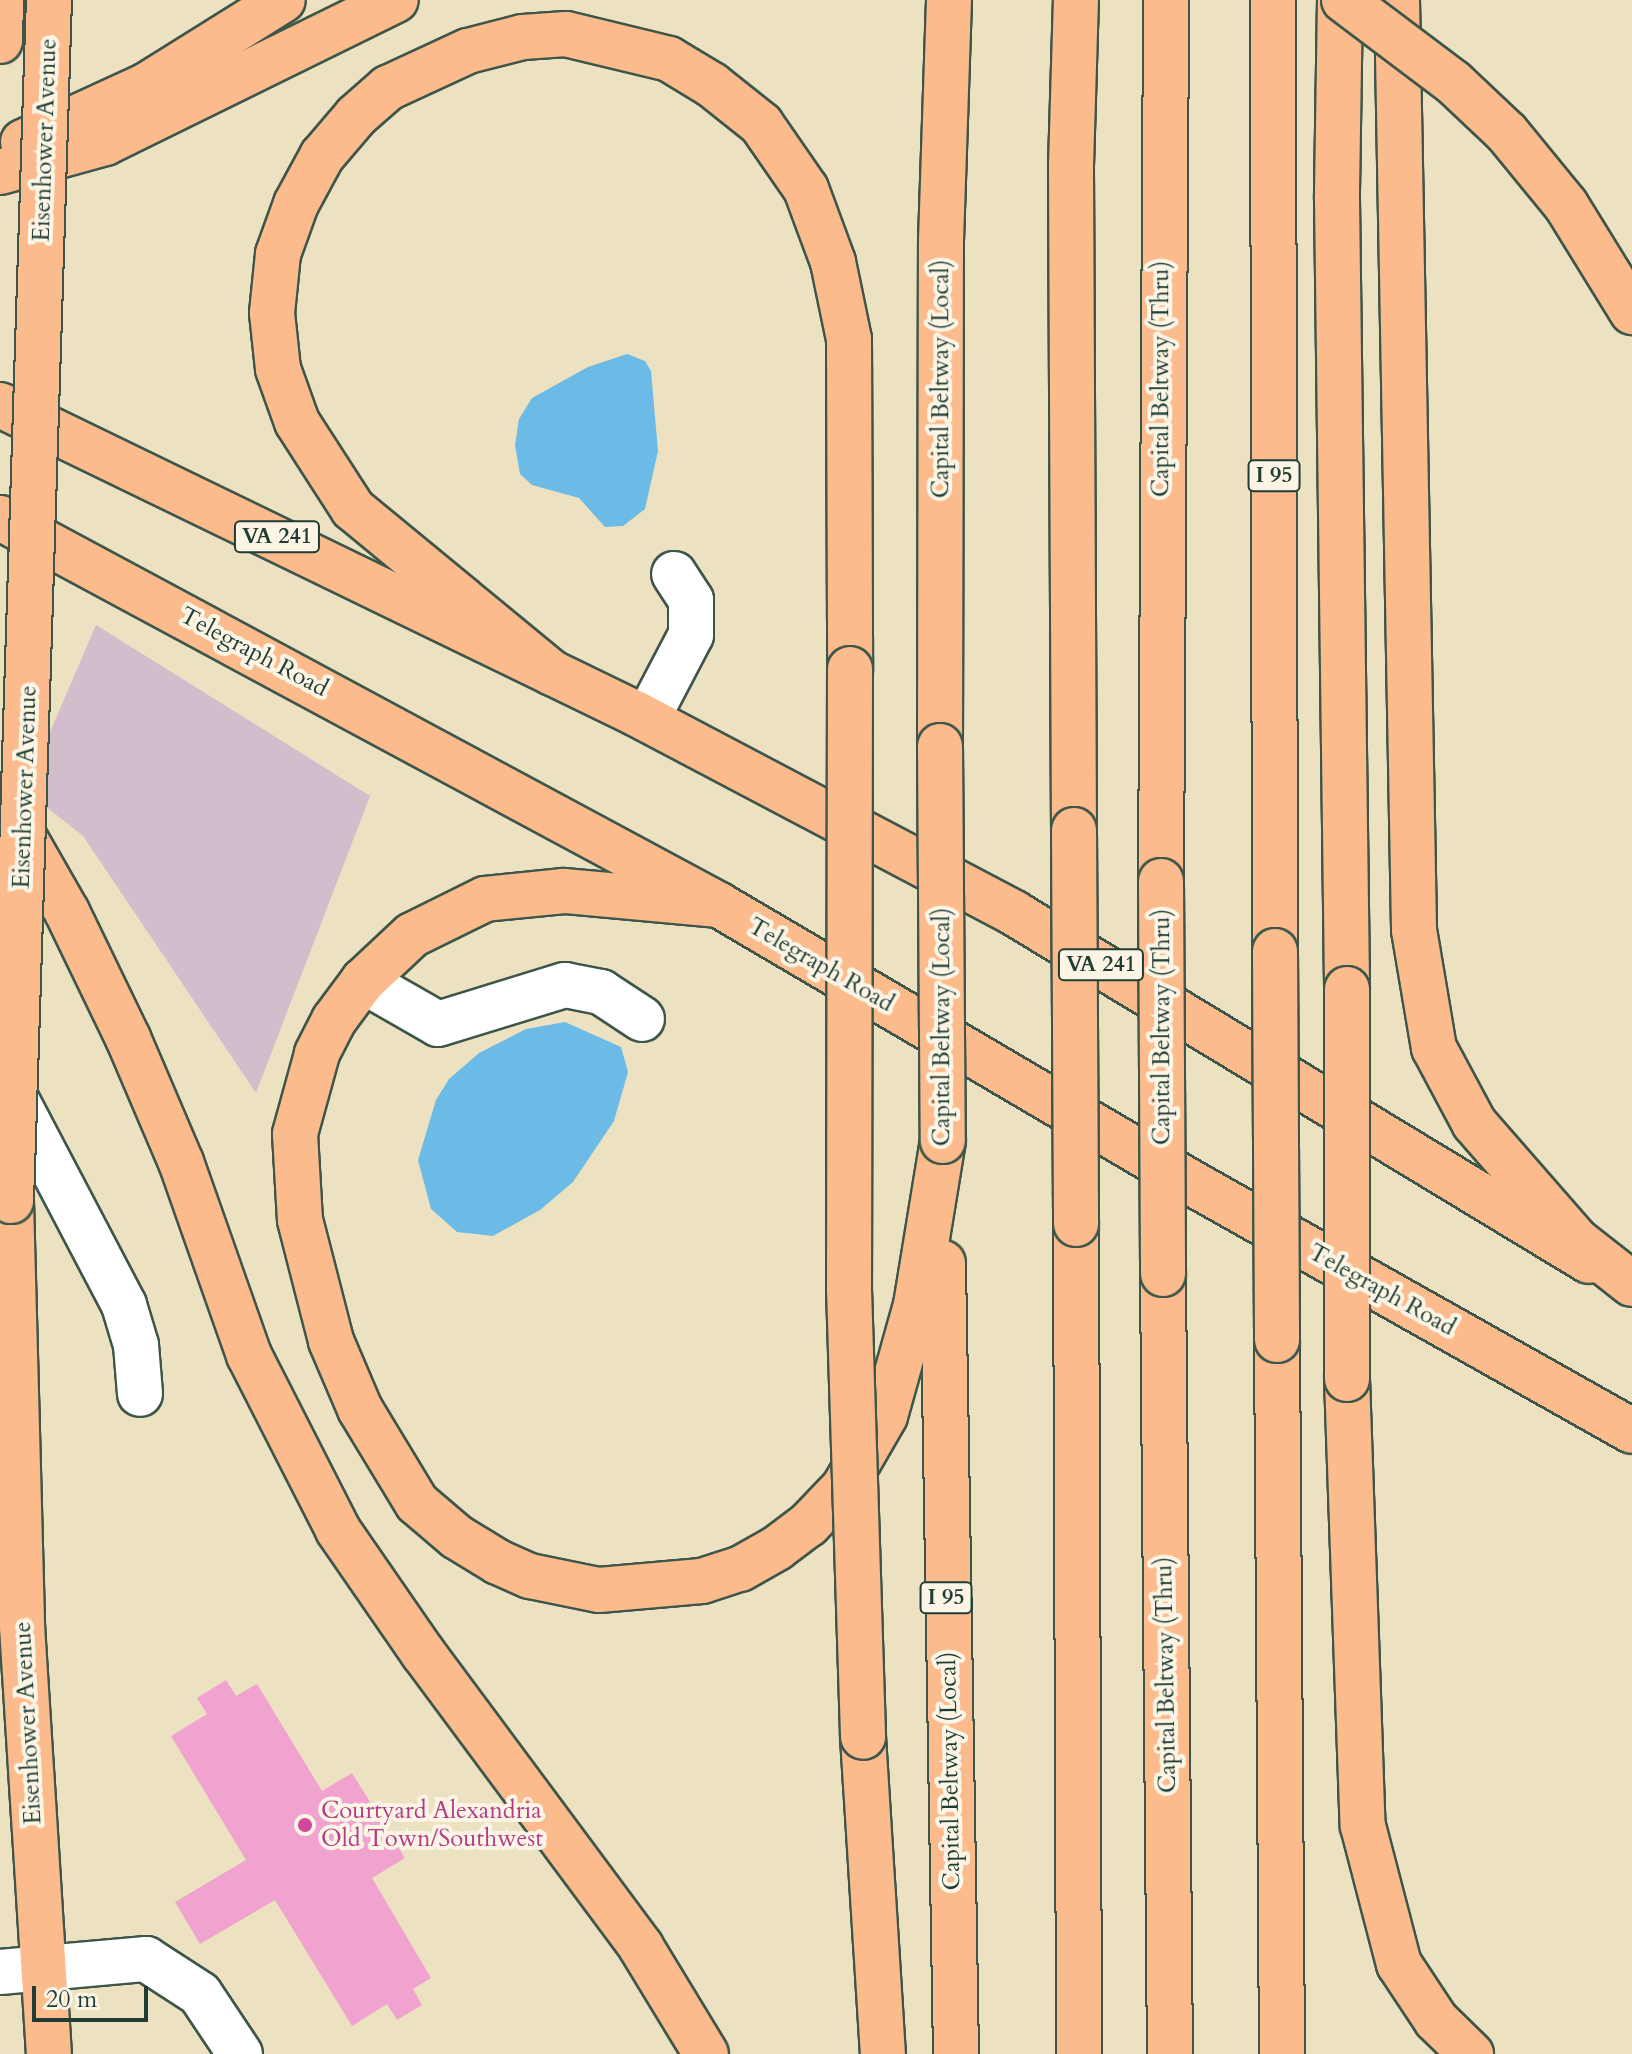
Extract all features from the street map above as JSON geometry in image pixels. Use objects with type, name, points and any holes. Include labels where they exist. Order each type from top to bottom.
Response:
[{"type":"main road","name":"Eisenhower Avenue","points":[[0,41],[1,0]]},
{"type":"main road","name":"Eisenhower Avenue","points":[[49,0],[11,1201],[22,1626],[21,1970],[49,2054]]},
{"type":"main road","points":[[0,151],[147,85],[283,0]]},
{"type":"main road","points":[[0,172],[105,143],[396,0]]},
{"type":"main road","name":"Capital Beltway (Local)","points":[[949,0],[941,241],[940,746],[945,1527],[956,2054]]},
{"type":"main road","points":[[1076,0],[1071,166],[1079,2054]]},
{"type":"main road","name":"Capital Beltway (Thru)","points":[[1166,0],[1161,881],[1170,2054]]},
{"type":"main road","name":"I 95","points":[[1273,0],[1282,2054]]},
{"type":"main road","points":[[1342,0],[1453,82],[1507,133],[1566,205],[1632,312]]},
{"type":"main road","points":[[1342,0],[1337,199],[1347,989],[1347,1379],[1363,1826],[1399,1964],[1436,2020],[1471,2054]]},
{"type":"main road","points":[[1397,0],[1414,930],[1434,1048],[1474,1123],[1576,1240],[1632,1286]]},
{"type":"main road","points":[[552,673],[459,601],[353,509],[297,422],[278,369],[272,313],[278,254],[296,204],[322,156],[356,116],[388,88],[468,51],[523,37],[566,34],[669,59],[712,85],[761,124],[806,189],[833,262],[849,339],[848,1273],[863,1737],[883,2054]]},
{"type":"main road","name":"VA 241","points":[[0,405],[647,719],[1014,913],[1632,1286]]},
{"type":"main road","name":"Telegraph Road","points":[[0,518],[719,905],[1190,1182],[1632,1431]]},
{"type":"main road","points":[[0,795],[67,912],[128,1038],[181,1162],[249,1355],[338,1530],[423,1653],[641,1947],[706,2054]]},
{"type":"main road","points":[[719,905],[564,891],[485,899],[412,935],[363,981],[317,1054],[295,1134],[300,1220],[313,1281],[360,1409],[417,1503],[457,1537],[530,1576],[599,1590],[702,1581],[740,1569],[777,1548],[824,1509],[871,1447],[899,1373],[916,1305],[943,1141]]},
{"type":"lane","points":[[647,719],[691,635],[691,600],[674,574]]},
{"type":"lane","points":[[363,981],[438,1024],[529,992],[565,985],[601,992],[642,1019]]},
{"type":"lane","points":[[0,1069],[124,1305],[136,1345],[140,1394]]},
{"type":"lane","points":[[21,1970],[146,1959],[200,1994],[240,2054]]},
{"type":"shaded area","points":[[96,625],[370,796],[256,1093],[83,836],[25,790]]},
{"type":"water","points":[[627,354],[645,361],[651,371],[658,451],[645,509],[623,526],[605,527],[579,498],[532,485],[520,474],[515,445],[519,419],[532,398],[588,367]]},
{"type":"water","points":[[565,1022],[621,1047],[628,1072],[614,1121],[573,1182],[540,1210],[493,1236],[457,1232],[431,1209],[418,1160],[436,1100],[449,1079],[479,1053],[526,1029]]},
{"type":"building","name":"Courtyard Alexandria Old Town/Southwest","points":[[226,1680],[236,1696],[257,1684],[322,1791],[352,1773],[405,1858],[372,1878],[431,1978],[413,1989],[422,2005],[397,2020],[387,2004],[352,2026],[275,1900],[200,1944],[175,1902],[246,1860],[171,1736],[207,1714],[197,1698]]},
{"type":"place","name":"Courtyard Alexandria Old Town/Southwest","points":[[305,1825]]}]
